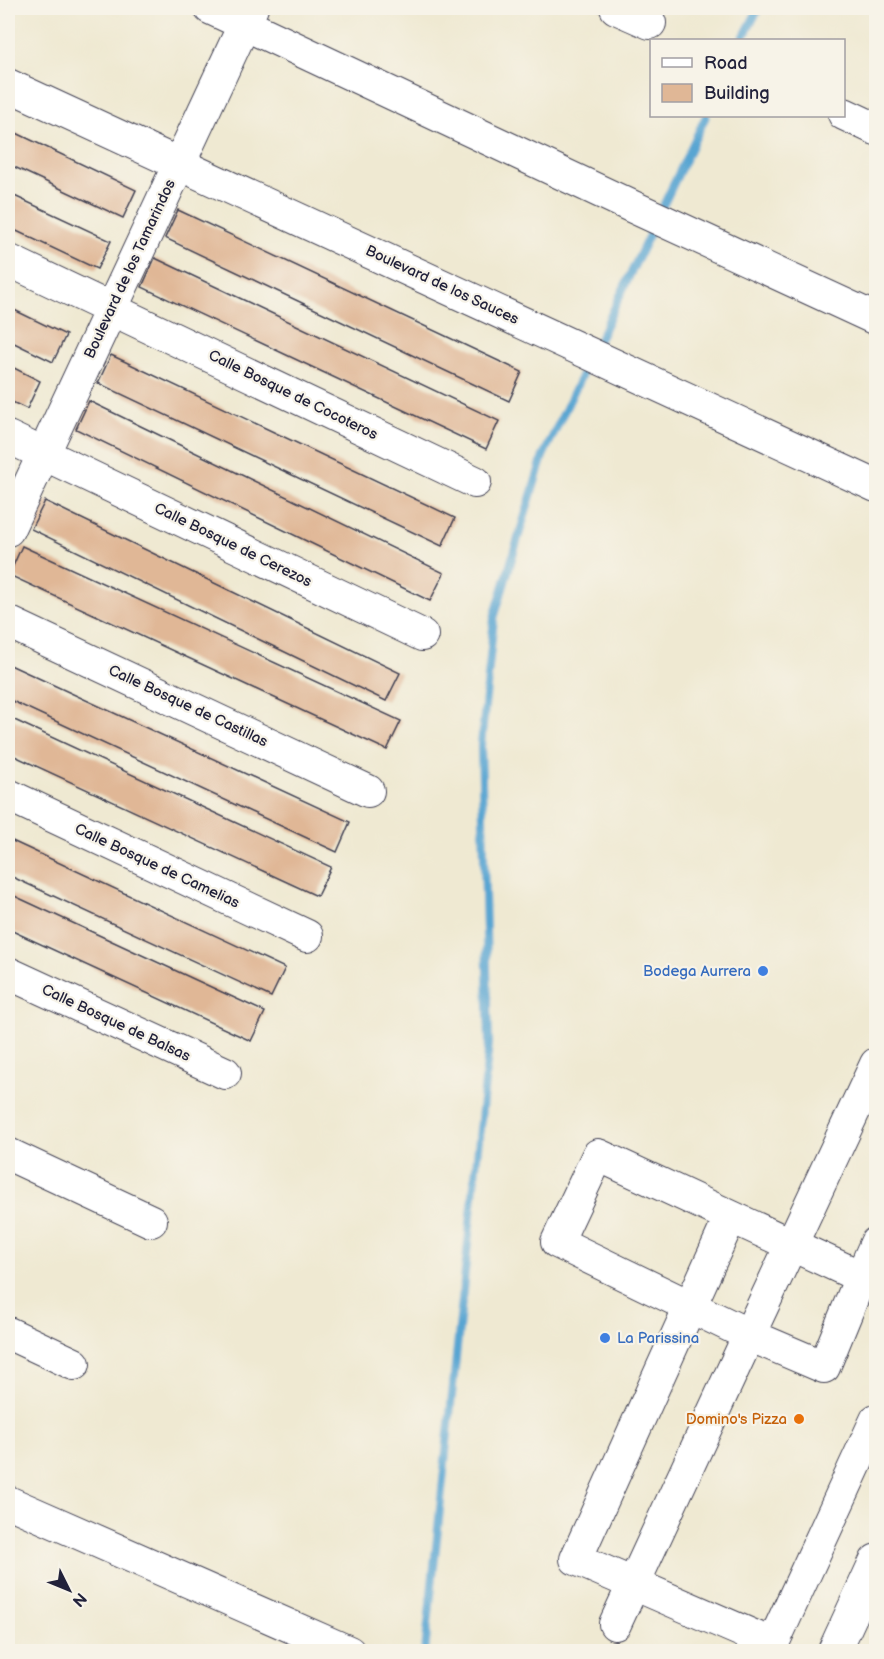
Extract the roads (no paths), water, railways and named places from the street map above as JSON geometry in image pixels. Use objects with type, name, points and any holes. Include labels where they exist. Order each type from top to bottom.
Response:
[{"type":"main road","points":[[834,1652],[876,1560]]},
{"type":"street","points":[[210,8],[248,16],[631,206],[876,319]]},
{"type":"street","points":[[616,8],[650,23]]},
{"type":"street","name":"Boulevard de los Tamarindos","points":[[8,530],[248,16]]},
{"type":"street","name":"Boulevard de los Sauces","points":[[8,85],[876,486]]},
{"type":"street","points":[[845,115],[876,129]]},
{"type":"street","name":"Calle Bosque de Cocoteros","points":[[8,260],[476,482]]},
{"type":"street","name":"Calle Bosque de Cerezos","points":[[8,438],[422,635]]},
{"type":"street","name":"Calle Bosque de Castillas","points":[[8,622],[368,790]]},
{"type":"street","name":"Calle Bosque de Camelias","points":[[8,795],[307,936]]},
{"type":"street","name":"Calle Bosque de Balsas","points":[[8,973],[225,1073]]},
{"type":"street","points":[[615,1624],[876,1064]]},
{"type":"street","points":[[8,1154],[151,1221]]},
{"type":"street","points":[[869,1280],[729,1218],[598,1155],[557,1242],[749,1335],[824,1367],[869,1280],[876,1243]]},
{"type":"street","points":[[729,1218],[576,1559],[771,1648],[876,1420]]},
{"type":"street","points":[[8,1333],[74,1364]]},
{"type":"street","points":[[8,1502],[349,1651]]},
{"type":"waterway","points":[[743,39],[759,8]]},
{"type":"waterway","points":[[595,348],[706,117]]},
{"type":"waterway","points":[[425,1652],[489,1043],[481,745],[494,618],[543,456],[589,360]]},
{"type":"place","name":"Bodega Aurrera","points":[[763,971]]},
{"type":"place","name":"La Parissina","points":[[605,1338]]},
{"type":"place","name":"Domino's Pizza","points":[[799,1419]]}]
